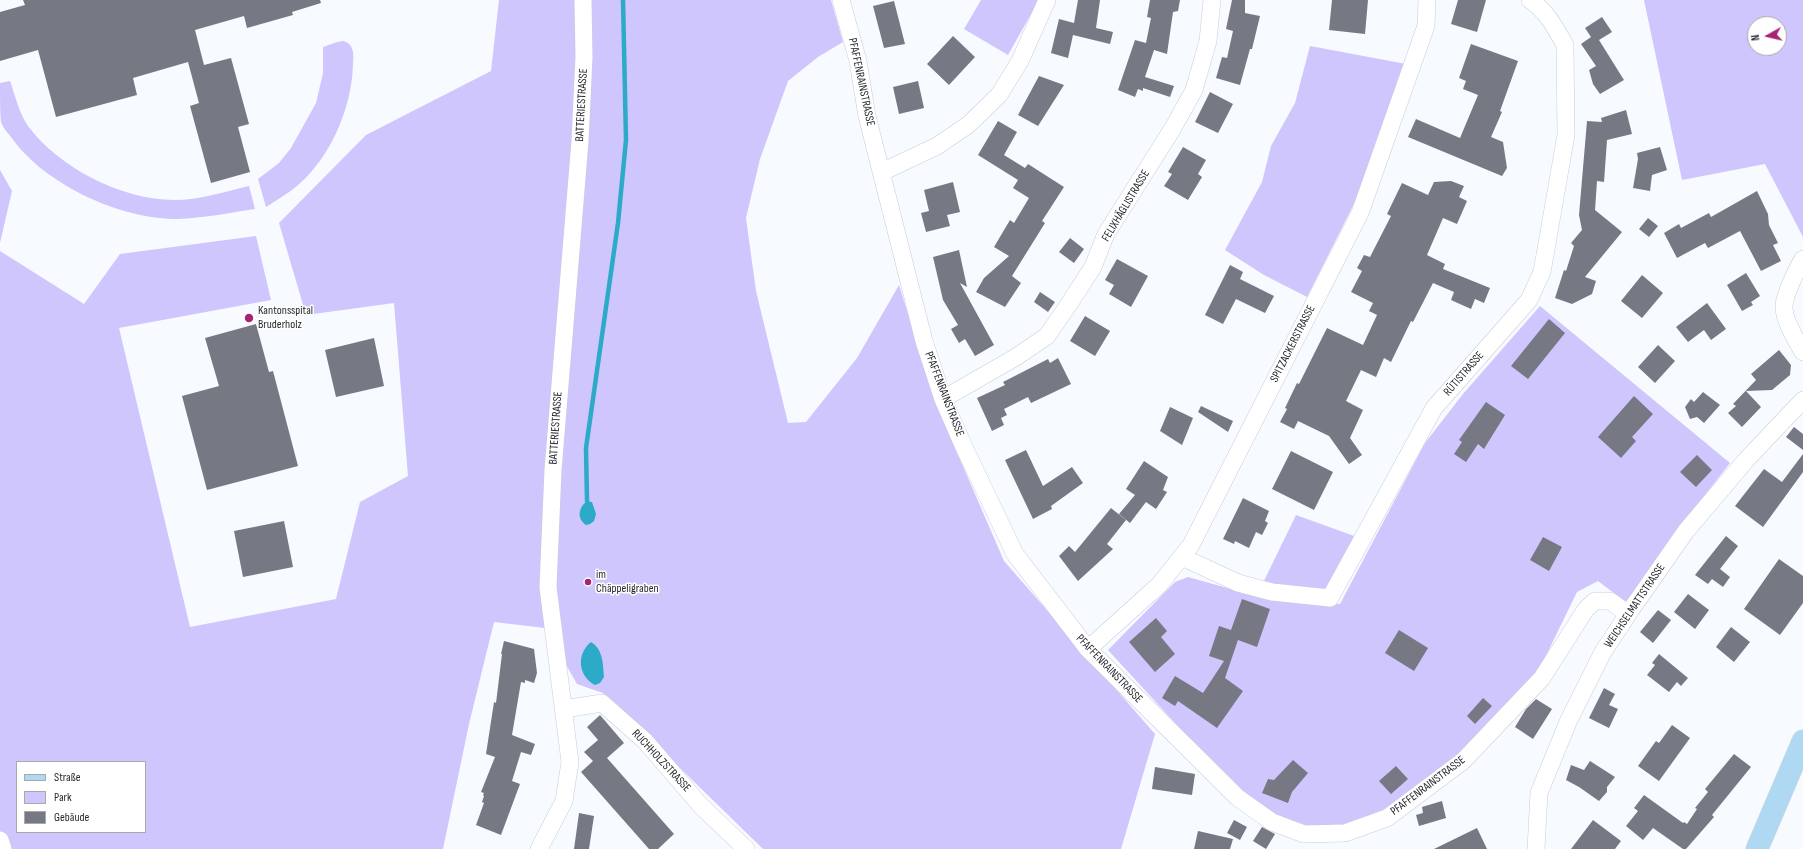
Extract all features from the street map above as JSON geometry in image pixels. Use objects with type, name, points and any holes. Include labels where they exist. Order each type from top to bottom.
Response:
[{"type":"main road","points":[[1757,849],[1803,741]]},
{"type":"street","name":"BATTERIESTRASSE","points":[[539,849],[564,801],[570,762],[548,587],[553,470],[580,141],[584,57],[583,0]]},
{"type":"street","name":"PFAFFENRAINSTRASSE","points":[[841,0],[858,61],[867,116],[882,172],[905,271],[924,341],[943,399],[964,447],[1017,558],[1088,649],[1238,798],[1272,822],[1304,834],[1345,833],[1387,818],[1464,761],[1542,678],[1586,609],[1595,601],[1610,601],[1628,614]]},
{"type":"street","points":[[882,172],[937,146],[968,126],[999,96],[1020,61],[1047,0]]},
{"type":"street","name":"FELIXHÄGLISTRASSE","points":[[943,399],[1016,357],[1047,336],[1069,304],[1093,267],[1106,234],[1173,128],[1194,90],[1208,41],[1212,0]]},
{"type":"street","name":"SPITZACKERSTRASSE","points":[[1088,649],[1159,585],[1190,545],[1360,213],[1426,26],[1427,0]]},
{"type":"street","name":"RÜTISTRASSE","points":[[1182,557],[1238,583],[1272,592],[1330,598],[1434,408],[1529,300],[1542,272],[1566,135],[1565,45],[1559,33],[1539,6],[1530,0]]},
{"type":"street","points":[[1803,259],[1796,272],[1784,306],[1791,332],[1803,352]]},
{"type":"street","name":"WEICHSELMATTSTRASSE","points":[[1536,849],[1539,793],[1568,722],[1603,652],[1628,614],[1691,526],[1747,458],[1803,400]]},
{"type":"street","name":"RUCHHOLZSTRASSE","points":[[564,709],[602,703],[645,741],[701,806],[746,849]]},
{"type":"street","points":[[0,840],[3,849]]},
{"type":"green space","points":[[499,0],[831,0],[843,42],[818,57],[788,81],[760,159],[746,218],[756,291],[788,423],[806,422],[857,358],[899,285],[936,404],[1004,561],[1155,734],[1121,849],[763,849],[603,693],[577,684],[545,628],[494,622],[469,724],[443,849],[0,849],[0,251],[84,304],[120,254],[256,236],[271,300],[119,328],[190,627],[336,599],[360,502],[408,476],[394,303],[306,315],[279,223],[366,135],[491,71]]},
{"type":"green space","points":[[981,0],[1039,0],[1008,55],[964,29]]},
{"type":"green space","points":[[1644,0],[1803,0],[1803,237],[1765,164],[1682,180]]},
{"type":"green space","points":[[343,41],[349,44],[353,53],[352,81],[343,116],[336,133],[317,165],[305,178],[292,190],[266,207],[258,179],[279,163],[291,148],[316,103],[323,73],[323,47]]},
{"type":"green space","points":[[1310,46],[1406,64],[1373,166],[1307,297],[1264,275],[1225,250],[1262,182],[1271,146],[1295,103]]},
{"type":"green space","points":[[10,81],[20,110],[28,126],[56,155],[93,178],[133,194],[154,199],[183,200],[249,186],[255,209],[177,219],[131,213],[85,196],[63,184],[43,170],[25,154],[4,128],[1,122],[0,83]]},
{"type":"green space","points":[[0,170],[12,191],[0,243]]},
{"type":"green space","points":[[1540,306],[1730,463],[1676,532],[1627,603],[1598,581],[1577,592],[1535,678],[1465,748],[1425,780],[1383,810],[1344,824],[1306,827],[1275,814],[1246,794],[1187,736],[1108,650],[1175,582],[1188,577],[1245,593],[1340,604],[1425,443],[1463,394]]},
{"type":"green space","points":[[1296,515],[1357,537],[1327,593],[1262,585]]},
{"type":"water","points":[[587,501],[592,502],[596,514],[594,521],[586,525],[581,519],[580,513],[582,506]]},
{"type":"water","points":[[591,642],[598,649],[602,657],[604,677],[600,683],[595,685],[585,676],[581,665],[583,653]]},
{"type":"building","points":[[23,0],[320,0],[321,3],[292,12],[293,15],[247,28],[244,16],[195,30],[204,65],[231,58],[249,124],[238,127],[250,172],[211,183],[190,106],[199,103],[188,62],[133,78],[137,95],[56,117],[38,50],[0,61],[0,12],[25,5]]},
{"type":"building","points":[[1078,0],[1100,0],[1096,28],[1113,32],[1110,44],[1073,35],[1068,58],[1051,53],[1059,19],[1074,23]]},
{"type":"building","points":[[1150,0],[1180,0],[1178,11],[1173,12],[1167,54],[1154,50],[1145,77],[1174,86],[1170,97],[1143,88],[1143,91],[1138,89],[1135,97],[1118,90],[1135,40],[1146,43],[1151,18],[1147,17]]},
{"type":"building","points":[[1232,0],[1245,0],[1245,13],[1260,16],[1252,49],[1250,49],[1240,85],[1216,78],[1222,57],[1227,58],[1233,31],[1226,29]]},
{"type":"building","points":[[1332,0],[1368,0],[1365,34],[1329,30]]},
{"type":"building","points":[[1458,0],[1486,0],[1477,32],[1451,24]]},
{"type":"building","points":[[894,1],[905,44],[884,48],[873,6]]},
{"type":"building","points":[[1602,17],[1612,32],[1599,40],[1624,80],[1600,94],[1593,84],[1589,70],[1596,66],[1581,44],[1591,37],[1585,28]]},
{"type":"building","points":[[953,36],[975,57],[949,85],[927,64]]},
{"type":"building","points":[[1471,44],[1518,61],[1500,111],[1502,112],[1491,137],[1503,142],[1507,168],[1502,176],[1408,137],[1416,119],[1460,138],[1478,95],[1463,89],[1466,81],[1459,78]]},
{"type":"building","points":[[1039,76],[1064,85],[1038,126],[1018,115]]},
{"type":"building","points":[[918,81],[924,108],[899,114],[893,87]]},
{"type":"building","points":[[1210,92],[1233,104],[1218,133],[1195,122]]},
{"type":"building","points":[[1626,110],[1632,134],[1607,140],[1604,182],[1597,181],[1595,210],[1622,232],[1585,277],[1596,281],[1592,294],[1572,304],[1555,298],[1574,246],[1571,243],[1582,230],[1579,215],[1587,121],[1602,122],[1601,118]]},
{"type":"building","points":[[998,121],[1017,132],[1004,155],[1025,168],[1028,164],[1064,187],[1042,221],[1045,223],[1012,276],[1021,283],[1005,307],[976,292],[984,278],[1009,256],[994,247],[1010,220],[1014,223],[1029,198],[1013,188],[1018,180],[978,155]]},
{"type":"building","points":[[1183,147],[1206,160],[1198,174],[1202,177],[1188,200],[1164,186],[1172,174],[1168,172]]},
{"type":"building","points":[[1660,147],[1667,170],[1652,175],[1650,191],[1633,188],[1638,159],[1637,153]]},
{"type":"building","points":[[1451,181],[1464,186],[1459,197],[1467,201],[1457,224],[1443,218],[1427,255],[1445,264],[1443,269],[1490,288],[1484,303],[1475,299],[1471,309],[1451,300],[1454,292],[1433,283],[1413,322],[1411,321],[1391,362],[1384,358],[1376,377],[1361,370],[1346,401],[1363,410],[1350,438],[1362,455],[1349,464],[1329,436],[1298,421],[1294,429],[1280,422],[1287,409],[1285,408],[1297,383],[1299,384],[1327,328],[1363,345],[1377,315],[1369,311],[1373,303],[1351,292],[1362,271],[1357,268],[1364,255],[1370,257],[1391,216],[1387,214],[1402,183],[1428,195],[1434,182]]},
{"type":"building","points":[[953,182],[960,212],[947,215],[950,226],[926,232],[921,213],[929,211],[924,190]]},
{"type":"building","points":[[1757,191],[1768,214],[1769,225],[1778,243],[1773,245],[1781,261],[1761,271],[1740,231],[1708,248],[1705,243],[1677,258],[1664,233],[1679,224],[1681,228],[1709,213],[1711,217]]},
{"type":"building","points":[[1648,218],[1658,226],[1649,237],[1639,229]]},
{"type":"building","points":[[1070,238],[1084,249],[1074,263],[1059,252]]},
{"type":"building","points":[[959,250],[967,287],[960,283],[994,345],[975,356],[965,339],[959,343],[951,329],[958,325],[943,300],[933,257]]},
{"type":"building","points":[[1117,259],[1148,276],[1131,307],[1109,294],[1114,285],[1105,280]]},
{"type":"building","points":[[1230,265],[1243,272],[1240,279],[1274,296],[1265,313],[1236,299],[1223,324],[1205,315]]},
{"type":"building","points":[[1746,273],[1760,296],[1751,302],[1753,305],[1742,311],[1727,285]]},
{"type":"building","points":[[1642,275],[1663,293],[1642,318],[1621,301]]},
{"type":"building","points":[[1040,292],[1055,302],[1048,312],[1034,302]]},
{"type":"building","points":[[1707,303],[1726,329],[1711,340],[1704,330],[1688,342],[1676,327]]},
{"type":"building","points":[[1085,316],[1110,331],[1095,356],[1070,341]]},
{"type":"building","points":[[1549,319],[1565,333],[1528,379],[1511,366]]},
{"type":"building","points":[[256,324],[269,372],[273,371],[298,466],[207,490],[182,396],[219,386],[205,338]]},
{"type":"building","points":[[374,338],[384,386],[336,397],[325,350]]},
{"type":"building","points":[[1658,345],[1675,361],[1655,383],[1638,367]]},
{"type":"building","points":[[1779,350],[1791,365],[1790,375],[1772,390],[1746,391],[1761,407],[1742,427],[1728,413],[1736,406],[1733,404],[1756,380],[1751,374]]},
{"type":"building","points":[[1058,358],[1071,384],[1031,403],[1028,397],[1004,409],[1007,415],[1001,418],[1004,425],[992,431],[977,398],[1005,385],[1003,382],[1048,359],[1050,363]]},
{"type":"building","points":[[1703,392],[1720,405],[1704,423],[1697,417],[1690,419],[1685,407],[1691,399],[1694,402]]},
{"type":"building","points":[[1634,396],[1653,414],[1632,437],[1636,441],[1621,458],[1598,437]]},
{"type":"building","points":[[1486,402],[1505,415],[1484,449],[1478,444],[1466,462],[1454,454],[1462,442],[1459,440]]},
{"type":"building","points":[[1201,406],[1233,421],[1228,432],[1198,412]]},
{"type":"building","points":[[1170,407],[1193,418],[1182,445],[1160,431]]},
{"type":"building","points":[[1794,427],[1803,434],[1803,450],[1786,437]]},
{"type":"building","points":[[1026,450],[1043,486],[1072,467],[1083,483],[1051,506],[1052,509],[1033,519],[1005,460]]},
{"type":"building","points":[[1291,451],[1333,472],[1314,510],[1272,489]]},
{"type":"building","points":[[1803,454],[1803,472],[1763,527],[1735,506],[1764,469],[1782,482]]},
{"type":"building","points":[[1697,455],[1712,470],[1696,487],[1680,472]]},
{"type":"building","points":[[1144,461],[1168,477],[1163,490],[1167,492],[1156,509],[1146,502],[1130,523],[1119,514],[1135,495],[1126,489]]},
{"type":"building","points":[[1243,498],[1269,511],[1265,521],[1268,523],[1262,535],[1256,532],[1249,548],[1235,541],[1234,544],[1223,539]]},
{"type":"building","points":[[1111,508],[1126,520],[1107,544],[1113,549],[1078,581],[1059,556],[1069,546],[1075,552]]},
{"type":"building","points":[[284,521],[293,567],[243,577],[234,531]]},
{"type":"building","points":[[1726,536],[1738,546],[1720,569],[1730,577],[1723,587],[1712,579],[1708,584],[1695,575]]},
{"type":"building","points":[[1543,537],[1562,547],[1549,571],[1530,560]]},
{"type":"building","points":[[1779,559],[1803,576],[1803,603],[1780,635],[1744,609]]},
{"type":"building","points":[[1688,594],[1709,610],[1695,629],[1674,612]]},
{"type":"building","points":[[1242,599],[1270,609],[1257,647],[1238,640],[1225,678],[1243,691],[1217,728],[1178,701],[1175,706],[1162,698],[1175,676],[1203,693],[1224,661],[1209,656],[1219,626],[1231,630]]},
{"type":"building","points":[[1658,610],[1671,620],[1653,643],[1640,632]]},
{"type":"building","points":[[1156,618],[1167,631],[1161,637],[1175,654],[1155,672],[1129,642]]},
{"type":"building","points":[[1731,627],[1750,642],[1734,662],[1716,647]]},
{"type":"building","points":[[1399,630],[1428,648],[1414,671],[1385,653]]},
{"type":"building","points":[[504,641],[534,649],[537,673],[534,683],[525,680],[525,683],[521,682],[512,735],[535,744],[531,755],[521,752],[512,781],[520,784],[501,835],[476,825],[484,803],[482,802],[484,793],[481,792],[495,757],[486,754],[494,702],[496,703],[501,654]]},
{"type":"building","points":[[1659,654],[1688,678],[1681,686],[1677,682],[1669,692],[1647,675],[1655,665],[1652,663]]},
{"type":"building","points":[[1604,688],[1615,694],[1609,705],[1618,709],[1609,728],[1589,718]]},
{"type":"building","points":[[1483,698],[1492,706],[1475,724],[1467,716]]},
{"type":"building","points":[[1536,699],[1552,709],[1533,739],[1515,727],[1526,709]]},
{"type":"building","points":[[600,715],[624,743],[607,758],[674,834],[658,849],[649,849],[581,772],[593,761],[584,752],[598,740],[587,727]]},
{"type":"building","points":[[1672,725],[1690,738],[1659,781],[1638,766],[1656,741],[1659,743]]},
{"type":"building","points":[[1734,754],[1751,767],[1712,815],[1714,817],[1686,849],[1683,849],[1653,828],[1643,840],[1626,826],[1638,811],[1634,808],[1644,795],[1683,823],[1684,822],[1687,824],[1697,809],[1695,808],[1708,792],[1705,789]]},
{"type":"building","points":[[1293,760],[1308,773],[1292,792],[1288,803],[1262,793],[1268,779],[1274,780]]},
{"type":"building","points":[[1590,761],[1615,777],[1607,787],[1607,792],[1599,801],[1566,780],[1571,765],[1584,770]]},
{"type":"building","points":[[1396,766],[1408,779],[1391,794],[1379,781]]},
{"type":"building","points":[[1155,767],[1195,774],[1192,795],[1152,789]]},
{"type":"building","points":[[1442,801],[1446,818],[1419,826],[1416,815],[1423,813],[1422,807]]},
{"type":"building","points":[[579,813],[594,816],[589,849],[574,849]]},
{"type":"building","points":[[1234,820],[1247,827],[1240,840],[1227,833]]},
{"type":"building","points":[[1593,820],[1621,841],[1615,849],[1571,849]]},
{"type":"building","points":[[1262,827],[1275,834],[1266,849],[1253,841]]},
{"type":"building","points":[[1477,828],[1487,849],[1434,849]]},
{"type":"building","points":[[1198,831],[1233,839],[1230,849],[1194,849]]},
{"type":"waterway","points":[[587,501],[586,448],[618,223],[626,140],[623,0]]},
{"type":"place","name":"Kantonsspital Bruderholz","points":[[249,318]]},
{"type":"place","name":"im Chäppeligraben","points":[[588,582]]}]
